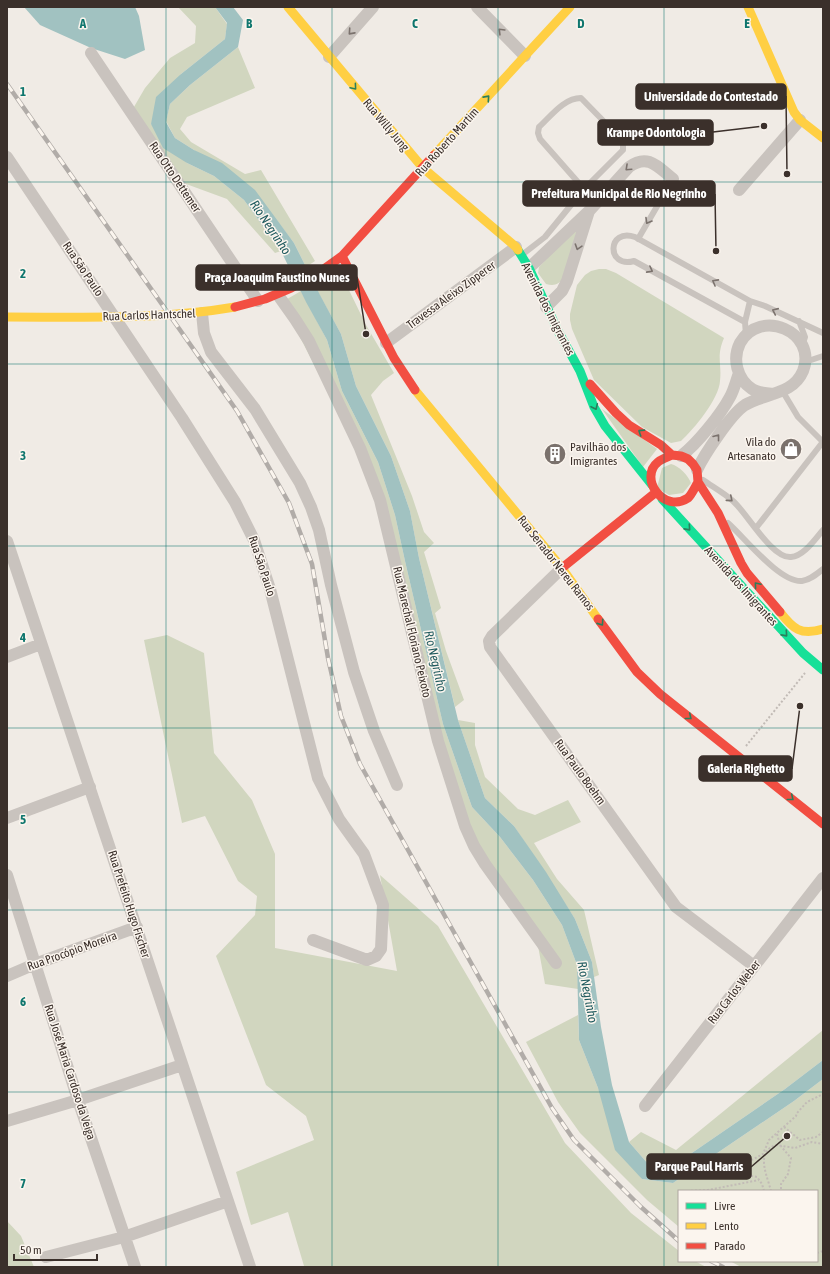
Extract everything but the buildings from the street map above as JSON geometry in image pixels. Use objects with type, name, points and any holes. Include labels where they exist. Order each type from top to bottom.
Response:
[{"type":"main road","name":"Rua Willy Jung","points":[[288,7],[423,168],[519,251]]},
{"type":"main road","name":"Rua Roberto Martim","points":[[283,293],[320,272],[342,256],[570,7]]},
{"type":"main road","points":[[748,7],[789,103],[800,120],[823,138]]},
{"type":"main road","name":"Avenida dos Imigrantes","points":[[519,251],[529,268],[546,307],[580,371],[594,407],[605,426],[656,492],[803,653],[823,670]]},
{"type":"main road","name":"Rua Senador Nereu Ramos","points":[[342,256],[397,364],[409,382],[562,568],[637,672],[660,694],[823,824]]},
{"type":"main road","name":"Rua Carlos Hantschel","points":[[7,317],[170,315],[202,313],[258,301],[283,293]]},
{"type":"main road","name":"Avenida dos Imigrantes","points":[[580,371],[602,399],[629,425],[676,456],[688,459],[693,464],[741,563],[791,626],[806,632],[823,629]]},
{"type":"main road","points":[[676,456],[664,458],[653,469],[651,477],[656,492],[670,502],[680,502],[688,498],[695,491],[698,477]]},
{"type":"main road","points":[[562,568],[656,492]]},
{"type":"street","points":[[329,57],[373,7]]},
{"type":"street","points":[[477,7],[525,56]]},
{"type":"street","name":"Rua Otto Dettemer","points":[[91,53],[258,301]]},
{"type":"street","points":[[739,190],[800,120]]},
{"type":"street","name":"Rua São Paulo","points":[[7,156],[187,424],[224,484],[248,526],[254,540],[270,589],[318,778],[339,819],[364,854],[383,905],[381,949],[376,956],[367,960],[313,940]]},
{"type":"street","points":[[529,268],[590,210],[629,167],[636,162],[651,162],[673,179]]},
{"type":"street","points":[[546,307],[562,291],[567,280],[590,210]]},
{"type":"street","name":"Travessa Aleixo Zipperer","points":[[386,343],[519,251]]},
{"type":"street","name":"Rua Marechal Floriano Peixoto","points":[[283,293],[295,319],[309,341],[360,448],[380,500],[438,741],[465,826],[474,846],[485,864],[556,963]]},
{"type":"street","points":[[202,313],[204,333],[211,352],[255,409],[300,483],[311,507],[319,530],[331,585],[354,672],[374,731],[396,785]]},
{"type":"street","points":[[698,477],[704,455],[738,411],[745,405],[778,393],[792,387],[799,379],[803,370],[805,360],[802,346],[798,338],[784,328],[774,325],[764,326],[755,329],[746,335],[740,343],[736,363],[744,382],[752,389],[762,393],[778,393]]},
{"type":"street","points":[[676,456],[688,450],[700,438],[727,403],[732,395],[739,373]]},
{"type":"street","name":"Rua Prefeito Hugo Fischer","points":[[7,541],[250,1267]]},
{"type":"street","name":"Rua Paulo Boehm","points":[[562,568],[492,636],[489,641],[490,647],[676,907],[754,966]]},
{"type":"street","points":[[7,657],[41,644]]},
{"type":"street","points":[[7,818],[90,787]]},
{"type":"street","name":"Rua José Maria Cardoso da Veiga","points":[[7,875],[78,1100],[134,1267]]},
{"type":"street","name":"Rua Carlos Weber","points":[[645,1106],[823,878]]},
{"type":"street","name":"Rua Procópio Moreira","points":[[7,976],[35,964],[137,927]]},
{"type":"street","points":[[7,1121],[78,1100],[182,1065]]},
{"type":"street","points":[[46,1257],[124,1237],[228,1200]]},
{"type":"lane","points":[[519,251],[545,237],[584,189],[623,150],[624,145],[621,139],[581,98],[575,98],[568,100],[539,127],[538,133],[540,139],[584,189]]},
{"type":"lane","points":[[638,239],[673,179]]},
{"type":"lane","points":[[745,322],[634,261],[628,263],[617,259],[614,254],[614,243],[623,235],[629,235],[750,301],[765,306],[823,333]]},
{"type":"lane","points":[[746,335],[745,322],[750,301]]},
{"type":"lane","points":[[799,321],[805,337],[802,346]]},
{"type":"lane","points":[[805,360],[823,356]]},
{"type":"lane","points":[[756,528],[823,443],[798,418],[778,393]]},
{"type":"lane","points":[[698,477],[734,502],[774,550],[782,555],[790,558],[801,554],[823,530]]},
{"type":"lane","points":[[718,513],[781,574],[790,579],[802,581],[814,576],[823,569]]},
{"type":"path","points":[[738,756],[813,663]]},
{"type":"path","points":[[764,1190],[757,1177],[720,1170],[720,1168],[746,1163],[763,1154],[769,1140],[796,1116],[807,1102],[823,1094]]},
{"type":"path","points":[[784,1127],[800,1140],[816,1137],[823,1132]]},
{"type":"path","points":[[777,1134],[780,1146],[791,1158],[788,1174],[781,1184],[781,1190]]},
{"type":"path","points":[[771,1190],[763,1159],[766,1151],[772,1146],[776,1145],[795,1148],[812,1142],[823,1144]]},
{"type":"path","points":[[708,1190],[759,1180]]},
{"type":"green space","points":[[178,7],[215,7],[227,24],[225,39],[181,74],[151,124],[187,163],[214,176],[244,200],[281,251],[275,253],[227,199],[178,181],[131,112],[145,88],[170,58],[195,43],[196,26]]},
{"type":"green space","points":[[238,47],[255,88],[187,117],[180,129],[191,142],[245,174],[261,170],[315,261],[306,267],[294,243],[274,217],[194,150],[175,138],[166,121],[170,104],[190,85]]},
{"type":"green space","points":[[579,223],[564,278],[556,284],[546,284],[538,273],[539,267]]},
{"type":"green space","points":[[606,269],[616,273],[724,338],[720,350],[719,388],[711,405],[681,441],[671,443],[642,427],[594,380],[572,329],[570,314],[577,285],[585,275],[591,271]]},
{"type":"green space","points":[[336,275],[347,286],[366,325],[394,373],[383,381],[371,395],[412,496],[424,532],[434,543],[424,552],[441,608],[435,613],[446,651],[464,700],[455,707],[419,558],[410,511],[391,456],[356,386],[341,334],[313,283]]},
{"type":"green space","points":[[301,291],[327,340],[342,391],[378,462],[395,515],[443,724],[472,807],[500,837],[533,880],[562,925],[577,965],[578,989],[545,984],[536,935],[465,826],[371,476],[282,302]]},
{"type":"green space","points":[[602,409],[657,449],[643,467]]},
{"type":"green space","points":[[671,464],[683,471],[691,483],[683,493],[669,495],[657,488],[662,468]]},
{"type":"green space","points":[[167,635],[204,653],[214,753],[252,800],[275,854],[275,948],[397,971],[380,875],[438,926],[565,1143],[631,1213],[678,1250],[678,1262],[697,1262],[706,1267],[300,1267],[304,1266],[288,1212],[251,1225],[236,1172],[314,1140],[306,1116],[266,1085],[216,956],[255,915],[257,896],[238,881],[205,816],[182,823],[144,640]]},
{"type":"green space","points":[[458,720],[475,723],[475,745],[485,777],[518,809],[535,815],[568,800],[581,822],[534,843],[557,879],[584,910],[599,975],[594,977],[592,962],[575,919],[514,826],[485,798]]},
{"type":"green space","points":[[578,1015],[579,1040],[598,1088],[642,1179],[673,1183],[794,1101],[823,1079],[823,1267],[741,1267],[732,1262],[818,1262],[818,1190],[678,1190],[678,1226],[647,1200],[580,1133],[558,1102],[526,1042]]},
{"type":"green space","points":[[823,1030],[823,1060],[785,1089],[670,1168],[649,1165],[629,1142],[641,1132],[676,1150]]},
{"type":"green space","points":[[7,1221],[21,1236],[34,1267],[7,1267]]},
{"type":"water","points":[[24,7],[135,7],[139,16],[145,50],[125,59],[91,48],[40,25]]},
{"type":"water","name":"Rio Negrinho","points":[[215,7],[233,7],[243,20],[238,47],[190,85],[170,104],[166,122],[175,138],[194,150],[222,163],[255,190],[294,243],[341,334],[356,386],[391,456],[410,511],[419,558],[458,720],[485,798],[514,826],[546,872],[575,919],[592,962],[601,1027],[612,1085],[629,1142],[649,1165],[670,1168],[785,1089],[823,1060],[823,1079],[794,1101],[673,1183],[642,1179],[615,1150],[598,1088],[579,1040],[577,965],[562,925],[533,880],[500,837],[472,807],[443,724],[395,515],[378,462],[342,391],[327,340],[306,302],[281,251],[244,200],[214,176],[187,163],[163,148],[151,124],[156,97],[181,74],[225,39],[227,23]]},
{"type":"railway","points":[[7,84],[237,411],[289,503],[312,564],[328,658],[341,716],[360,764],[552,1108],[574,1140],[641,1207],[678,1240]]},
{"type":"railway","points":[[713,1262],[723,1267]]},
{"type":"traffic: fast","points":[[518,250],[529,268],[557,329],[580,371],[594,407],[605,426],[652,485]]},
{"type":"traffic: fast","points":[[662,499],[803,653],[823,670]]},
{"type":"traffic: slow","points":[[288,7],[423,168],[518,250]]},
{"type":"traffic: slow","points":[[434,155],[570,7]]},
{"type":"traffic: slow","points":[[748,7],[794,112],[800,120],[823,138]]},
{"type":"traffic: slow","points":[[7,317],[150,316],[235,307]]},
{"type":"traffic: slow","points":[[415,390],[562,568],[598,619]]},
{"type":"traffic: slow","points":[[780,612],[789,623],[798,630],[809,632],[823,629]]},
{"type":"traffic: jam","points":[[235,307],[265,299],[291,288],[317,274],[342,256],[434,155]]},
{"type":"traffic: jam","points":[[342,256],[394,358],[415,390]]},
{"type":"traffic: jam","points":[[590,384],[629,425],[661,445],[672,455],[681,456],[688,459],[693,464],[697,470],[698,482],[718,513],[741,563],[747,573],[780,612]]},
{"type":"traffic: jam","points":[[672,455],[658,462],[653,469],[651,477],[652,485],[656,492],[663,498],[670,501],[679,502],[688,498],[698,482]]},
{"type":"traffic: jam","points":[[562,568],[655,493]]},
{"type":"traffic: jam","points":[[598,619],[637,672],[660,694],[823,824]]},
{"type":"place","name":"Krampe Odontologia","points":[[764,126]]},
{"type":"place","name":"Universidade do Contestado","points":[[787,174]]},
{"type":"place","name":"Prefeitura Municipal de Rio Negrinho","points":[[716,251]]},
{"type":"place","name":"Praça Joaquim Faustino Nunes","points":[[366,334]]},
{"type":"place","name":"Vila do Artesanato","points":[[791,449]]},
{"type":"place","name":"Pavilhão dos Imigrantes","points":[[555,454]]},
{"type":"place","name":"Galeria Righetto","points":[[800,706]]},
{"type":"place","name":"Parque Paul Harris","points":[[787,1136]]}]
